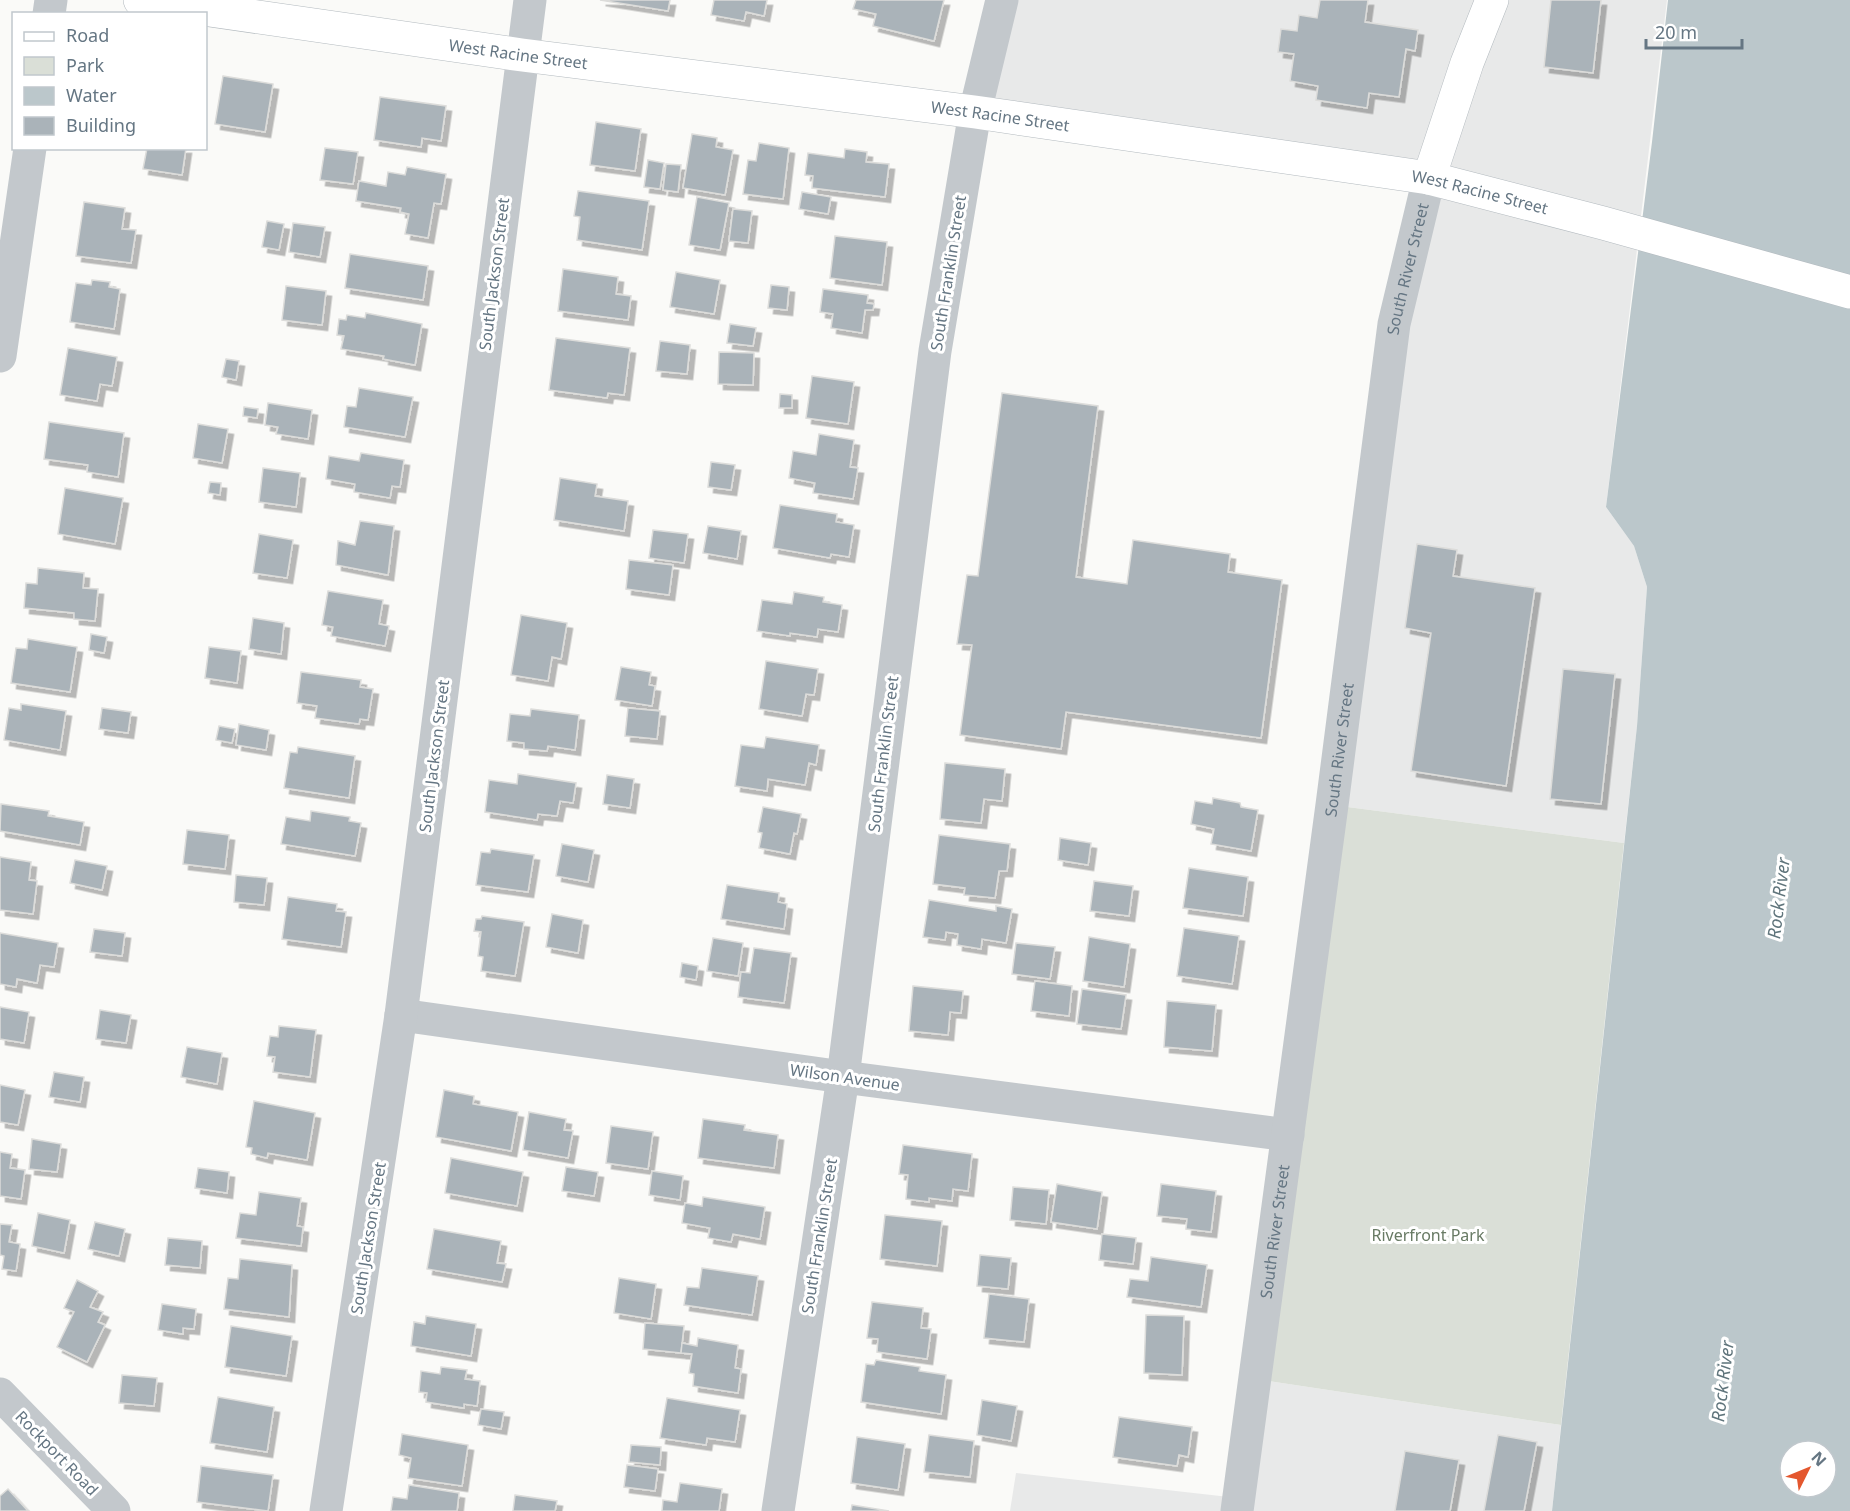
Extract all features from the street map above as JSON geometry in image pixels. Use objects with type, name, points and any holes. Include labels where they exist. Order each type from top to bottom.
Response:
[{"type":"main road","name":"West Racine Street","points":[[140,0],[522,55],[975,111],[1429,178],[1850,292]]},
{"type":"main road","name":"South River Street","points":[[1429,178],[1467,63],[1491,0]]},
{"type":"street","name":"South Jackson Street","points":[[326,1511],[401,1016],[530,0]]},
{"type":"street","name":"South Franklin Street","points":[[778,1511],[843,1077],[923,433],[975,111],[1002,0]]},
{"type":"street","points":[[0,356],[30,150]]},
{"type":"street","name":"South River Street","points":[[1237,1511],[1394,324],[1429,178]]},
{"type":"street","name":"Wilson Avenue","points":[[401,1016],[1288,1135]]},
{"type":"street","name":"Rockport Road","points":[[0,1394],[114,1511]]},
{"type":"shaded area","points":[[1002,0],[1667,0],[1606,507],[1634,546],[1647,587],[1637,726],[1624,843],[1332,805],[1429,178],[975,112]]},
{"type":"shaded area","points":[[1255,1379],[1561,1425],[1552,1511],[1010,1511],[1016,1473],[1238,1498]]},
{"type":"green space","name":"Riverfront Park","points":[[1332,805],[1624,843],[1561,1425],[1255,1379]]},
{"type":"water","name":"Rock River","points":[[1668,0],[1850,0],[1850,1511],[1552,1511],[1637,726],[1647,587],[1634,546],[1606,507]]},
{"type":"building","points":[[600,0],[670,0],[668,11]]},
{"type":"building","points":[[714,0],[767,0],[764,16],[746,12],[744,21],[711,15]]},
{"type":"building","points":[[856,0],[944,0],[934,41],[873,26],[876,14],[853,9]]},
{"type":"building","points":[[1320,0],[1368,0],[1365,22],[1418,30],[1415,51],[1406,49],[1399,97],[1369,93],[1367,108],[1316,100],[1318,86],[1290,81],[1294,54],[1278,52],[1281,29],[1297,31],[1299,15],[1317,18]]},
{"type":"building","points":[[1551,0],[1601,0],[1593,73],[1544,67]]},
{"type":"building","points":[[223,76],[273,84],[265,132],[215,124]]},
{"type":"building","points":[[380,97],[446,106],[441,141],[422,138],[421,147],[374,140]]},
{"type":"building","points":[[596,122],[641,129],[635,171],[590,165]]},
{"type":"building","points":[[692,134],[717,138],[716,147],[733,150],[725,195],[683,188]]},
{"type":"building","points":[[759,143],[789,148],[783,199],[743,194],[748,160],[756,161]]},
{"type":"building","points":[[325,148],[358,152],[353,184],[320,180]]},
{"type":"building","points":[[845,149],[867,152],[866,162],[889,164],[885,197],[812,188],[813,176],[805,175],[808,153],[844,158]]},
{"type":"building","points":[[147,150],[186,150],[182,175],[143,169]]},
{"type":"building","points":[[648,160],[664,163],[660,189],[644,187]]},
{"type":"building","points":[[666,164],[681,165],[678,192],[663,190]]},
{"type":"building","points":[[407,167],[446,174],[441,204],[434,203],[428,238],[405,234],[409,214],[400,212],[401,208],[356,201],[359,181],[386,186],[388,172],[405,175]]},
{"type":"building","points":[[578,191],[649,201],[642,250],[577,240],[580,217],[574,216]]},
{"type":"building","points":[[802,192],[831,197],[828,214],[799,209]]},
{"type":"building","points":[[697,197],[729,203],[720,250],[689,245]]},
{"type":"building","points":[[84,202],[125,208],[122,229],[136,230],[131,263],[76,256]]},
{"type":"building","points":[[733,209],[752,211],[748,243],[729,241]]},
{"type":"building","points":[[267,221],[284,224],[279,250],[262,247]]},
{"type":"building","points":[[293,223],[325,227],[320,257],[289,252]]},
{"type":"building","points":[[835,236],[887,242],[882,285],[830,278]]},
{"type":"building","points":[[350,254],[428,266],[423,300],[345,288]]},
{"type":"building","points":[[563,269],[618,277],[616,294],[631,296],[628,320],[558,311]]},
{"type":"building","points":[[676,272],[720,280],[714,314],[670,307]]},
{"type":"building","points":[[92,280],[110,282],[109,287],[120,289],[114,329],[70,322],[76,283],[91,285]]},
{"type":"building","points":[[771,285],[789,287],[787,310],[768,308]]},
{"type":"building","points":[[286,286],[326,291],[322,325],[282,320]]},
{"type":"building","points":[[823,289],[868,295],[867,303],[874,304],[873,310],[865,310],[862,333],[831,328],[833,314],[820,312]]},
{"type":"building","points":[[366,313],[422,324],[415,365],[383,359],[384,356],[341,349],[344,336],[337,335],[339,319],[346,320],[347,315],[365,318]]},
{"type":"building","points":[[730,324],[756,328],[753,346],[727,343]]},
{"type":"building","points":[[556,338],[630,348],[624,395],[608,393],[607,398],[549,390]]},
{"type":"building","points":[[660,341],[690,345],[687,374],[656,371]]},
{"type":"building","points":[[68,348],[117,357],[112,386],[100,384],[97,401],[60,395]]},
{"type":"building","points":[[719,352],[754,353],[753,385],[718,384]]},
{"type":"building","points":[[226,359],[239,361],[236,380],[222,377]]},
{"type":"building","points":[[812,376],[854,382],[848,424],[806,418]]},
{"type":"building","points":[[359,388],[413,397],[405,437],[344,427],[347,406],[356,407]]},
{"type":"building","points":[[1002,393],[1098,406],[1076,577],[1127,584],[1133,540],[1230,554],[1228,572],[1282,580],[1261,738],[1066,712],[1061,749],[960,735],[972,645],[957,644],[967,575],[978,576]]},
{"type":"building","points":[[780,394],[792,395],[792,408],[779,408]]},
{"type":"building","points":[[268,403],[312,410],[308,439],[276,434],[278,427],[265,425]]},
{"type":"building","points":[[244,407],[258,409],[257,418],[243,416]]},
{"type":"building","points":[[49,422],[124,433],[118,477],[87,472],[88,465],[44,459]]},
{"type":"building","points":[[198,424],[228,429],[222,463],[193,458]]},
{"type":"building","points":[[819,434],[854,440],[850,467],[858,468],[853,499],[813,493],[815,483],[789,478],[793,451],[816,455]]},
{"type":"building","points":[[361,453],[404,460],[400,487],[392,486],[390,498],[354,492],[355,484],[326,479],[329,456],[359,461]]},
{"type":"building","points":[[711,462],[735,465],[731,490],[708,487]]},
{"type":"building","points":[[263,468],[300,473],[296,507],[259,502]]},
{"type":"building","points":[[560,478],[597,484],[595,496],[628,501],[624,531],[554,520]]},
{"type":"building","points":[[210,482],[221,483],[220,495],[208,493]]},
{"type":"building","points":[[65,488],[123,498],[115,544],[58,534]]},
{"type":"building","points":[[780,505],[837,514],[836,522],[854,525],[849,557],[831,554],[830,558],[773,548]]},
{"type":"building","points":[[360,521],[394,526],[388,575],[336,565],[338,541],[355,545]]},
{"type":"building","points":[[708,526],[741,531],[737,559],[703,553]]},
{"type":"building","points":[[653,530],[688,534],[684,563],[649,558]]},
{"type":"building","points":[[259,534],[293,540],[287,578],[253,573]]},
{"type":"building","points":[[1417,544],[1457,550],[1453,576],[1535,588],[1506,786],[1411,771],[1431,633],[1405,628]]},
{"type":"building","points":[[629,560],[673,565],[669,595],[626,589]]},
{"type":"building","points":[[38,568],[84,573],[83,588],[98,589],[95,621],[74,619],[74,613],[24,608],[26,583],[37,584]]},
{"type":"building","points":[[328,591],[383,600],[379,624],[389,626],[385,646],[331,636],[333,627],[322,625]]},
{"type":"building","points":[[794,592],[824,597],[823,602],[842,605],[838,632],[818,629],[817,637],[757,631],[762,600],[792,604]]},
{"type":"building","points":[[521,615],[567,623],[561,659],[552,657],[548,681],[511,675]]},
{"type":"building","points":[[253,618],[284,623],[281,654],[249,649]]},
{"type":"building","points":[[91,634],[107,637],[104,653],[89,650]]},
{"type":"building","points":[[28,639],[77,647],[70,692],[11,683],[16,648],[27,649]]},
{"type":"building","points":[[209,647],[241,651],[237,683],[205,678]]},
{"type":"building","points":[[766,661],[818,669],[814,695],[806,694],[802,716],[759,709]]},
{"type":"building","points":[[621,667],[651,672],[649,685],[655,686],[652,706],[615,700]]},
{"type":"building","points":[[1563,669],[1615,674],[1601,804],[1550,799]]},
{"type":"building","points":[[301,672],[361,680],[360,687],[373,689],[368,720],[360,719],[359,724],[315,718],[317,706],[297,703]]},
{"type":"building","points":[[21,704],[66,711],[60,750],[4,740],[9,708],[21,710]]},
{"type":"building","points":[[102,708],[131,712],[128,733],[99,729]]},
{"type":"building","points":[[628,708],[660,711],[657,739],[625,736]]},
{"type":"building","points":[[531,709],[579,715],[575,750],[548,746],[547,751],[524,749],[524,743],[507,741],[510,714],[530,716]]},
{"type":"building","points":[[239,724],[269,730],[266,750],[236,745]]},
{"type":"building","points":[[219,726],[235,729],[232,743],[216,740]]},
{"type":"building","points":[[766,737],[819,745],[816,765],[809,763],[805,785],[768,779],[767,791],[735,786],[741,745],[764,748]]},
{"type":"building","points":[[298,747],[355,756],[349,798],[284,788],[290,752],[297,753]]},
{"type":"building","points":[[945,763],[1005,769],[1002,801],[984,799],[981,823],[940,819]]},
{"type":"building","points":[[518,774],[576,783],[573,803],[560,801],[557,816],[538,814],[537,820],[485,812],[489,780],[517,784]]},
{"type":"building","points":[[607,775],[634,779],[630,808],[603,804]]},
{"type":"building","points":[[1213,798],[1240,803],[1241,807],[1258,810],[1251,851],[1211,844],[1214,829],[1191,824],[1195,801],[1212,804]]},
{"type":"building","points":[[1,804],[49,811],[48,816],[84,822],[80,845],[0,831]]},
{"type":"building","points":[[763,807],[801,814],[790,854],[759,848],[762,833],[758,832]]},
{"type":"building","points":[[311,811],[350,817],[349,821],[361,823],[355,856],[281,844],[286,817],[310,821]]},
{"type":"building","points":[[187,830],[229,835],[225,869],[183,864]]},
{"type":"building","points":[[939,835],[1010,844],[1007,871],[999,871],[995,898],[964,895],[965,888],[933,884]]},
{"type":"building","points":[[1060,838],[1091,843],[1088,865],[1058,860]]},
{"type":"building","points":[[562,844],[594,850],[588,882],[556,876]]},
{"type":"building","points":[[491,849],[534,855],[528,892],[476,885],[481,852],[490,853]]},
{"type":"building","points":[[0,857],[31,862],[29,880],[37,881],[33,914],[0,910]]},
{"type":"building","points":[[75,860],[107,866],[102,890],[70,883]]},
{"type":"building","points":[[1189,868],[1248,877],[1243,916],[1183,908]]},
{"type":"building","points":[[236,875],[267,878],[264,905],[234,902]]},
{"type":"building","points":[[1094,881],[1133,886],[1129,916],[1090,911]]},
{"type":"building","points":[[727,885],[779,893],[778,902],[787,904],[784,929],[721,919]]},
{"type":"building","points":[[288,897],[337,904],[336,911],[346,912],[341,947],[282,939]]},
{"type":"building","points":[[929,900],[996,911],[996,906],[1012,909],[1006,943],[982,939],[981,949],[957,945],[958,934],[946,932],[945,940],[923,937]]},
{"type":"building","points":[[552,914],[583,920],[578,953],[546,947]]},
{"type":"building","points":[[482,916],[524,922],[515,976],[481,971],[483,957],[478,956],[481,932],[474,931],[476,919],[481,919]]},
{"type":"building","points":[[1184,928],[1239,936],[1232,984],[1177,976]]},
{"type":"building","points":[[94,929],[125,933],[122,956],[90,952]]},
{"type":"building","points":[[0,933],[58,943],[54,967],[40,965],[37,983],[17,979],[16,987],[0,984]]},
{"type":"building","points":[[1089,937],[1130,944],[1124,987],[1083,981]]},
{"type":"building","points":[[713,938],[743,943],[738,976],[707,971]]},
{"type":"building","points":[[1016,943],[1055,947],[1050,979],[1012,974]]},
{"type":"building","points":[[754,948],[791,953],[784,1003],[738,997],[741,972],[750,973]]},
{"type":"building","points":[[682,963],[698,966],[696,980],[680,977]]},
{"type":"building","points":[[1035,981],[1072,986],[1069,1016],[1031,1011]]},
{"type":"building","points":[[913,986],[963,991],[961,1013],[950,1012],[948,1035],[909,1031]]},
{"type":"building","points":[[1082,989],[1126,995],[1121,1029],[1077,1024]]},
{"type":"building","points":[[1167,1001],[1216,1005],[1212,1051],[1164,1047]]},
{"type":"building","points":[[0,1007],[29,1012],[24,1043],[0,1039]]},
{"type":"building","points":[[100,1010],[131,1015],[126,1043],[96,1039]]},
{"type":"building","points":[[279,1026],[316,1030],[310,1077],[273,1072],[275,1057],[267,1056],[270,1036],[278,1037]]},
{"type":"building","points":[[187,1047],[222,1053],[217,1084],[181,1077]]},
{"type":"building","points":[[54,1072],[84,1077],[80,1102],[49,1097]]},
{"type":"building","points":[[0,1085],[25,1090],[18,1125],[0,1122]]},
{"type":"building","points":[[444,1090],[474,1096],[473,1104],[518,1112],[511,1151],[436,1137]]},
{"type":"building","points":[[254,1101],[315,1113],[307,1160],[268,1153],[267,1158],[251,1154],[252,1148],[246,1147]]},
{"type":"building","points":[[529,1112],[566,1119],[564,1130],[573,1131],[568,1158],[523,1150]]},
{"type":"building","points":[[703,1119],[745,1125],[744,1130],[778,1135],[774,1168],[698,1158]]},
{"type":"building","points":[[611,1126],[653,1132],[648,1169],[606,1163]]},
{"type":"building","points":[[32,1139],[61,1144],[57,1172],[29,1169]]},
{"type":"building","points":[[903,1145],[972,1154],[968,1191],[953,1189],[952,1201],[929,1198],[929,1202],[906,1199],[908,1175],[899,1174]]},
{"type":"building","points":[[0,1152],[12,1154],[10,1168],[25,1170],[21,1199],[0,1196]]},
{"type":"building","points":[[451,1158],[523,1172],[517,1206],[445,1193]]},
{"type":"building","points":[[566,1167],[598,1172],[594,1196],[562,1191]]},
{"type":"building","points":[[198,1168],[229,1172],[227,1193],[195,1188]]},
{"type":"building","points":[[652,1171],[683,1176],[680,1200],[649,1195]]},
{"type":"building","points":[[1057,1184],[1102,1192],[1097,1229],[1051,1222]]},
{"type":"building","points":[[1161,1184],[1216,1191],[1211,1232],[1186,1229],[1187,1219],[1157,1216]]},
{"type":"building","points":[[1013,1187],[1049,1190],[1046,1224],[1010,1220]]},
{"type":"building","points":[[259,1192],[301,1198],[297,1226],[303,1227],[301,1246],[236,1238],[240,1213],[256,1215]]},
{"type":"building","points":[[703,1197],[765,1207],[760,1239],[733,1234],[731,1242],[708,1238],[710,1228],[682,1223],[685,1203],[702,1206]]},
{"type":"building","points":[[38,1213],[70,1220],[64,1253],[32,1246]]},
{"type":"building","points":[[885,1215],[942,1221],[937,1266],[880,1259]]},
{"type":"building","points":[[95,1222],[125,1229],[119,1256],[88,1249]]},
{"type":"building","points":[[0,1224],[12,1225],[9,1242],[20,1244],[16,1271],[2,1269],[4,1256],[0,1255]]},
{"type":"building","points":[[434,1229],[501,1241],[497,1263],[506,1264],[502,1282],[427,1269]]},
{"type":"building","points":[[1102,1234],[1136,1238],[1133,1264],[1099,1260]]},
{"type":"building","points":[[168,1238],[202,1241],[200,1268],[165,1265]]},
{"type":"building","points":[[980,1255],[1011,1258],[1008,1289],[977,1286]]},
{"type":"building","points":[[1151,1257],[1207,1265],[1201,1307],[1127,1297],[1130,1279],[1148,1281]]},
{"type":"building","points":[[240,1259],[292,1265],[289,1317],[224,1309],[228,1278],[238,1279]]},
{"type":"building","points":[[702,1268],[758,1276],[752,1315],[684,1305],[687,1287],[699,1288]]},
{"type":"building","points":[[619,1278],[656,1284],[651,1319],[614,1313]]},
{"type":"building","points":[[77,1280],[98,1291],[90,1307],[103,1312],[98,1322],[105,1325],[87,1362],[57,1347],[74,1312],[64,1308]]},
{"type":"building","points":[[989,1294],[1029,1299],[1024,1342],[984,1338]]},
{"type":"building","points":[[872,1302],[923,1308],[921,1328],[931,1329],[927,1359],[877,1352],[878,1339],[867,1338]]},
{"type":"building","points":[[162,1304],[196,1309],[194,1329],[183,1328],[183,1334],[158,1330]]},
{"type":"building","points":[[1146,1315],[1184,1316],[1182,1375],[1144,1373]]},
{"type":"building","points":[[426,1316],[476,1324],[471,1356],[411,1346],[414,1322],[425,1324]]},
{"type":"building","points":[[645,1323],[684,1326],[681,1353],[643,1349]]},
{"type":"building","points":[[231,1326],[292,1336],[286,1376],[225,1367]]},
{"type":"building","points":[[698,1338],[738,1345],[735,1368],[741,1369],[738,1393],[693,1386],[694,1374],[689,1373],[692,1354],[681,1353],[682,1343],[697,1346]]},
{"type":"building","points":[[876,1360],[920,1367],[919,1371],[946,1375],[941,1414],[861,1402],[866,1364],[874,1365]]},
{"type":"building","points":[[441,1367],[467,1370],[465,1379],[480,1381],[477,1406],[464,1404],[464,1408],[426,1402],[427,1393],[419,1392],[421,1371],[440,1374]]},
{"type":"building","points":[[122,1375],[157,1378],[154,1406],[119,1403]]},
{"type":"building","points":[[218,1397],[274,1407],[267,1452],[210,1443]]},
{"type":"building","points":[[667,1398],[740,1410],[735,1442],[707,1438],[706,1445],[660,1438]]},
{"type":"building","points":[[982,1400],[1017,1406],[1011,1441],[977,1435]]},
{"type":"building","points":[[481,1409],[504,1412],[501,1429],[478,1425]]},
{"type":"building","points":[[1119,1417],[1192,1427],[1188,1457],[1179,1455],[1177,1466],[1113,1457]]},
{"type":"building","points":[[402,1434],[468,1445],[462,1486],[408,1478],[411,1458],[399,1455]]},
{"type":"building","points":[[929,1435],[974,1441],[970,1477],[924,1472]]},
{"type":"building","points":[[1498,1435],[1537,1442],[1524,1511],[1484,1511]]},
{"type":"building","points":[[857,1437],[905,1444],[898,1490],[851,1483]]},
{"type":"building","points":[[631,1445],[661,1447],[660,1465],[629,1462]]},
{"type":"building","points":[[1405,1451],[1459,1460],[1450,1511],[1395,1511]]},
{"type":"building","points":[[627,1465],[658,1469],[655,1491],[624,1487]]},
{"type":"building","points":[[201,1466],[273,1475],[268,1511],[197,1502]]},
{"type":"building","points":[[680,1483],[722,1489],[719,1511],[662,1511],[663,1500],[677,1502]]},
{"type":"building","points":[[409,1485],[459,1493],[457,1511],[391,1511],[393,1497],[407,1499]]},
{"type":"building","points":[[8,1489],[28,1511],[0,1511],[0,1496]]},
{"type":"building","points":[[515,1495],[557,1501],[555,1511],[513,1511]]},
{"type":"building","points":[[852,1505],[889,1511],[851,1511]]}]
